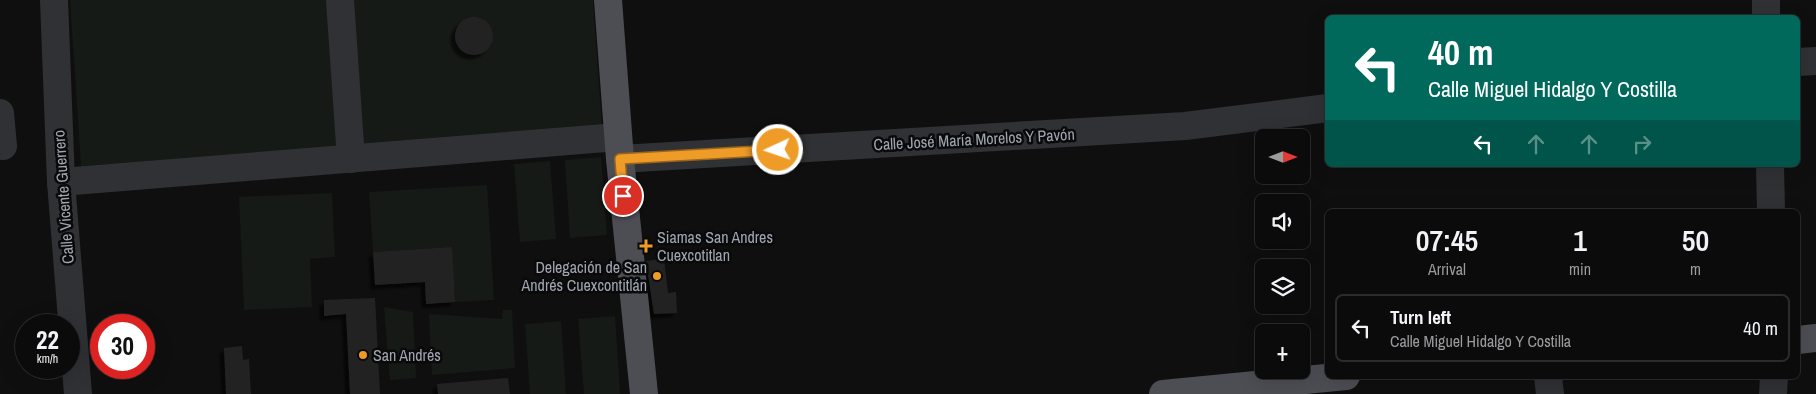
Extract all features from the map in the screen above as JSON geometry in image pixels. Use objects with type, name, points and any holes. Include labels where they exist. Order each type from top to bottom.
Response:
[{"type":"main road","points":[[608,0],[619,148],[644,394]]},
{"type":"main road","points":[[1800,340],[1816,338]]},
{"type":"main road","points":[[1163,394],[1325,378]]},
{"type":"street","name":"Calle Vicente Guerrero","points":[[54,0],[61,182],[78,394]]},
{"type":"street","points":[[340,0],[351,159]]},
{"type":"street","points":[[1766,0],[1766,15]]},
{"type":"street","points":[[1800,62],[1816,61]]},
{"type":"street","name":"Calle José María Morelos Y Pavón","points":[[61,182],[351,159],[1185,126],[1325,108]]},
{"type":"street","points":[[0,113],[3,146]]},
{"type":"street","points":[[1770,167],[1771,209]]},
{"type":"street","points":[[1548,379],[1550,394]]},
{"type":"street","points":[[1773,394],[1774,379]]},
{"type":"shaded area","points":[[70,0],[593,0],[602,129],[81,166]]},
{"type":"shaded area","points":[[601,157],[607,235],[570,238],[565,160]]},
{"type":"shaded area","points":[[550,161],[556,239],[520,242],[514,164]]},
{"type":"shaded area","points":[[487,185],[494,300],[455,302],[451,247],[373,252],[369,192]]},
{"type":"shaded area","points":[[332,193],[335,257],[310,259],[312,307],[244,310],[239,197]]},
{"type":"shaded area","points":[[384,307],[413,312],[416,378],[390,380]]},
{"type":"shaded area","points":[[503,310],[512,310],[515,368],[432,375],[429,314],[502,319]]},
{"type":"shaded area","points":[[615,316],[620,394],[584,394],[578,319]]},
{"type":"shaded area","points":[[561,321],[566,394],[530,394],[525,324]]},
{"type":"building","points":[[474,17],[487,23],[493,36],[487,49],[474,55],[461,49],[455,36],[461,23]]},
{"type":"building","points":[[452,247],[455,302],[426,304],[425,282],[375,285],[373,252]]},
{"type":"building","name":"Delegación de San Andrés Cuexcontitlán","points":[[664,259],[668,293],[676,292],[677,313],[654,314],[646,261]]},
{"type":"building","name":"San Andrés","points":[[375,298],[380,394],[350,394],[346,314],[324,316],[324,300]]},
{"type":"building","points":[[242,346],[243,360],[249,359],[251,394],[226,394],[224,348]]},
{"type":"building","points":[[508,378],[510,394],[438,394],[437,384]]},
{"type":"place","name":"Siamas San Andres Cuexcotitlan","points":[[646,246]]},
{"type":"place","name":"Delegación de San Andrés Cuexcontitlán","points":[[657,276]]},
{"type":"place","name":"San Andrés","points":[[363,355]]},
{"type":"route","points":[[623,196],[620,159],[778,150]]}]
